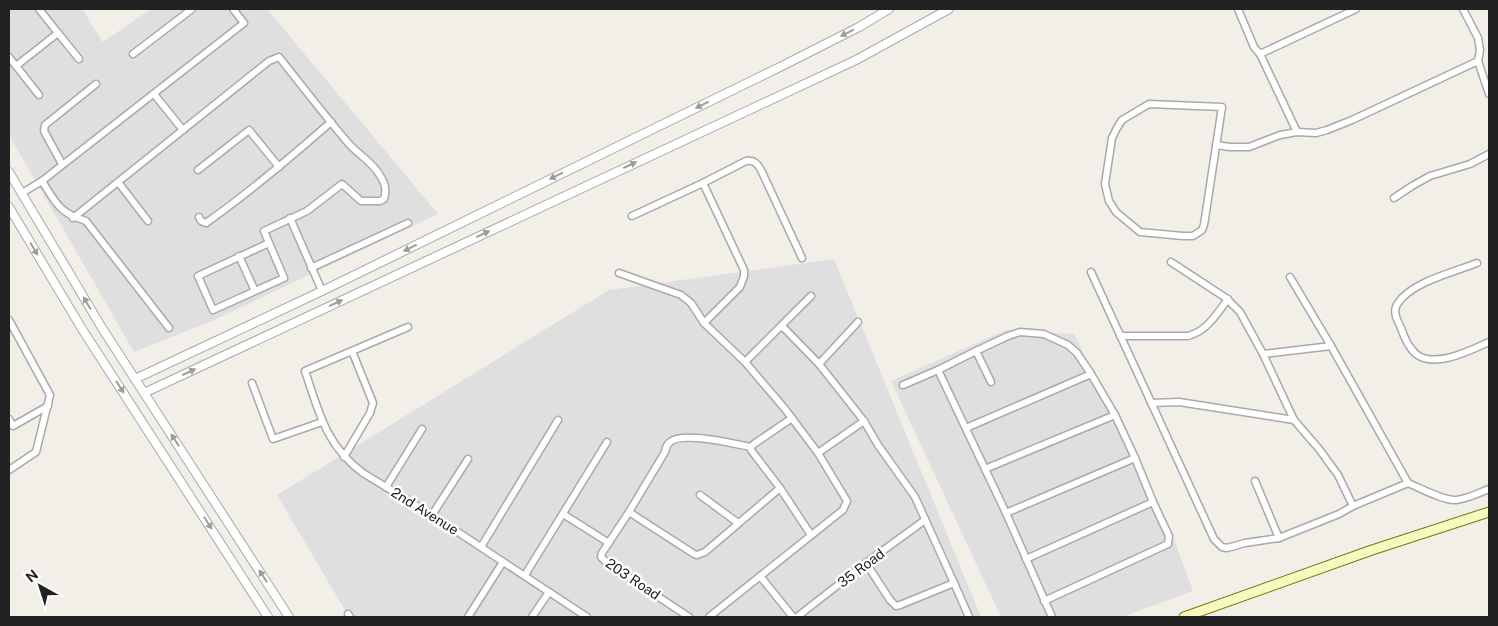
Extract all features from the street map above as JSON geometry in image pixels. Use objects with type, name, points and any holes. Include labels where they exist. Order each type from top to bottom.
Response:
[{"type":"main road","points":[[1184,617],[1372,550],[1489,512]]},
{"type":"street","points":[[39,9],[79,59]]},
{"type":"street","points":[[133,54],[192,9]]},
{"type":"street","points":[[22,193],[42,181],[244,23],[233,9]]},
{"type":"street","points":[[135,379],[322,291],[851,32],[889,9]]},
{"type":"street","points":[[144,393],[856,60],[949,9]]},
{"type":"street","points":[[1238,9],[1254,47],[1260,54],[1296,132]]},
{"type":"street","points":[[1260,54],[1356,9]]},
{"type":"street","points":[[1463,9],[1478,38],[1480,50],[1478,61],[1489,94]]},
{"type":"street","points":[[16,66],[58,33]]},
{"type":"street","points":[[9,57],[39,95]]},
{"type":"street","points":[[74,218],[269,61],[278,57],[357,153],[378,172],[386,191],[384,199],[380,202],[361,201],[342,184],[307,211],[264,231],[284,278],[213,310],[198,276],[268,243]]},
{"type":"street","points":[[1216,145],[1250,147],[1280,135],[1296,132],[1316,133],[1328,130],[1478,61]]},
{"type":"street","points":[[62,164],[44,131],[45,125],[96,84]]},
{"type":"street","points":[[154,94],[183,130]]},
{"type":"street","points":[[1150,104],[1222,107],[1216,145],[1204,225],[1197,234],[1183,236],[1140,232],[1116,212],[1109,201],[1105,184],[1112,138],[1122,120],[1150,104]]},
{"type":"street","points":[[199,218],[206,223],[279,167],[331,122]]},
{"type":"street","points":[[198,170],[249,130],[279,167]]},
{"type":"street","points":[[1394,198],[1430,176],[1470,164],[1489,154]]},
{"type":"street","points":[[632,216],[751,160],[756,162],[761,170],[802,258]]},
{"type":"street","points":[[9,172],[102,328],[289,617]]},
{"type":"street","points":[[42,181],[61,210],[74,218],[86,221],[168,328]]},
{"type":"street","points":[[118,182],[148,221]]},
{"type":"street","points":[[703,183],[744,270],[740,287],[704,323]]},
{"type":"street","points":[[9,207],[82,329],[268,617]]},
{"type":"street","points":[[290,218],[322,291]]},
{"type":"street","points":[[311,268],[408,223]]},
{"type":"street","points":[[239,256],[255,291]]},
{"type":"street","points":[[1171,262],[1228,299],[1240,312],[1263,354],[1294,420],[1338,475],[1353,506]]},
{"type":"street","points":[[1477,263],[1418,286],[1399,302],[1395,309],[1396,317],[1414,353],[1422,358],[1436,360],[1449,358],[1489,342]]},
{"type":"street","points":[[1091,272],[1217,543],[1222,547],[1227,548],[1245,543],[1279,538],[1408,484]]},
{"type":"street","points":[[618,273],[687,298],[704,323],[745,362],[792,418],[818,453],[847,501],[843,510],[709,617]]},
{"type":"street","points":[[1290,277],[1408,484],[1445,499],[1456,500],[1489,489]]},
{"type":"street","points":[[745,362],[811,296]]},
{"type":"street","points":[[1120,336],[1188,336],[1198,334],[1228,299]]},
{"type":"street","points":[[9,320],[49,392],[50,398],[36,452],[9,470]]},
{"type":"street","points":[[820,364],[858,322]]},
{"type":"street","points":[[782,326],[820,364],[864,421],[878,445],[915,496],[968,617]]},
{"type":"street","points":[[344,457],[372,408],[371,397],[352,351],[408,327]]},
{"type":"street","points":[[903,385],[1020,332],[1044,334],[1068,345],[1077,353],[1091,374],[1115,415],[1135,458],[1152,502],[1169,536],[1168,544],[1044,601]]},
{"type":"street","points":[[1263,354],[1331,346]]},
{"type":"street","name":"2nd Avenue","points":[[352,351],[304,371],[322,422],[344,457],[358,469],[432,514],[587,617]]},
{"type":"street","points":[[976,351],[991,382]]},
{"type":"street","points":[[938,370],[1006,513],[1052,617]]},
{"type":"street","points":[[966,428],[1091,374]]},
{"type":"street","points":[[252,383],[273,439],[322,422]]},
{"type":"street","points":[[1151,403],[1179,402],[1294,420]]},
{"type":"street","points":[[9,419],[11,428],[48,406]]},
{"type":"street","points":[[985,470],[1115,415]]},
{"type":"street","points":[[562,514],[608,543],[629,512],[671,440],[680,437],[703,439],[751,447],[792,418]]},
{"type":"street","points":[[481,546],[558,420]]},
{"type":"street","points":[[818,453],[864,421]]},
{"type":"street","points":[[386,487],[422,429]]},
{"type":"street","points":[[525,575],[606,442]]},
{"type":"street","points":[[751,447],[753,453],[780,488],[811,535]]},
{"type":"street","points":[[1006,513],[1135,458]]},
{"type":"street","points":[[432,514],[468,459]]},
{"type":"street","points":[[1255,481],[1279,538]]},
{"type":"street","points":[[629,512],[697,555],[705,552],[780,488]]},
{"type":"street","points":[[700,495],[738,523]]},
{"type":"street","points":[[1026,559],[1152,502]]},
{"type":"street","name":"35 Road","points":[[797,617],[866,563],[926,520]]},
{"type":"street","name":"203 Road","points":[[608,543],[602,553],[602,558],[689,617]]},
{"type":"street","points":[[468,617],[503,562]]},
{"type":"street","points":[[866,563],[896,606],[954,583]]},
{"type":"street","points":[[760,576],[793,617]]},
{"type":"street","points":[[532,617],[549,592]]},
{"type":"shaded area","points":[[9,9],[82,9],[103,42],[151,9],[267,9],[438,214],[212,321],[134,352],[9,135]]},
{"type":"shaded area","points":[[834,259],[981,617],[349,617],[277,495],[609,290]]},
{"type":"shaded area","points":[[1006,330],[1074,334],[1172,534],[1193,591],[1122,617],[1001,617],[891,381]]}]
